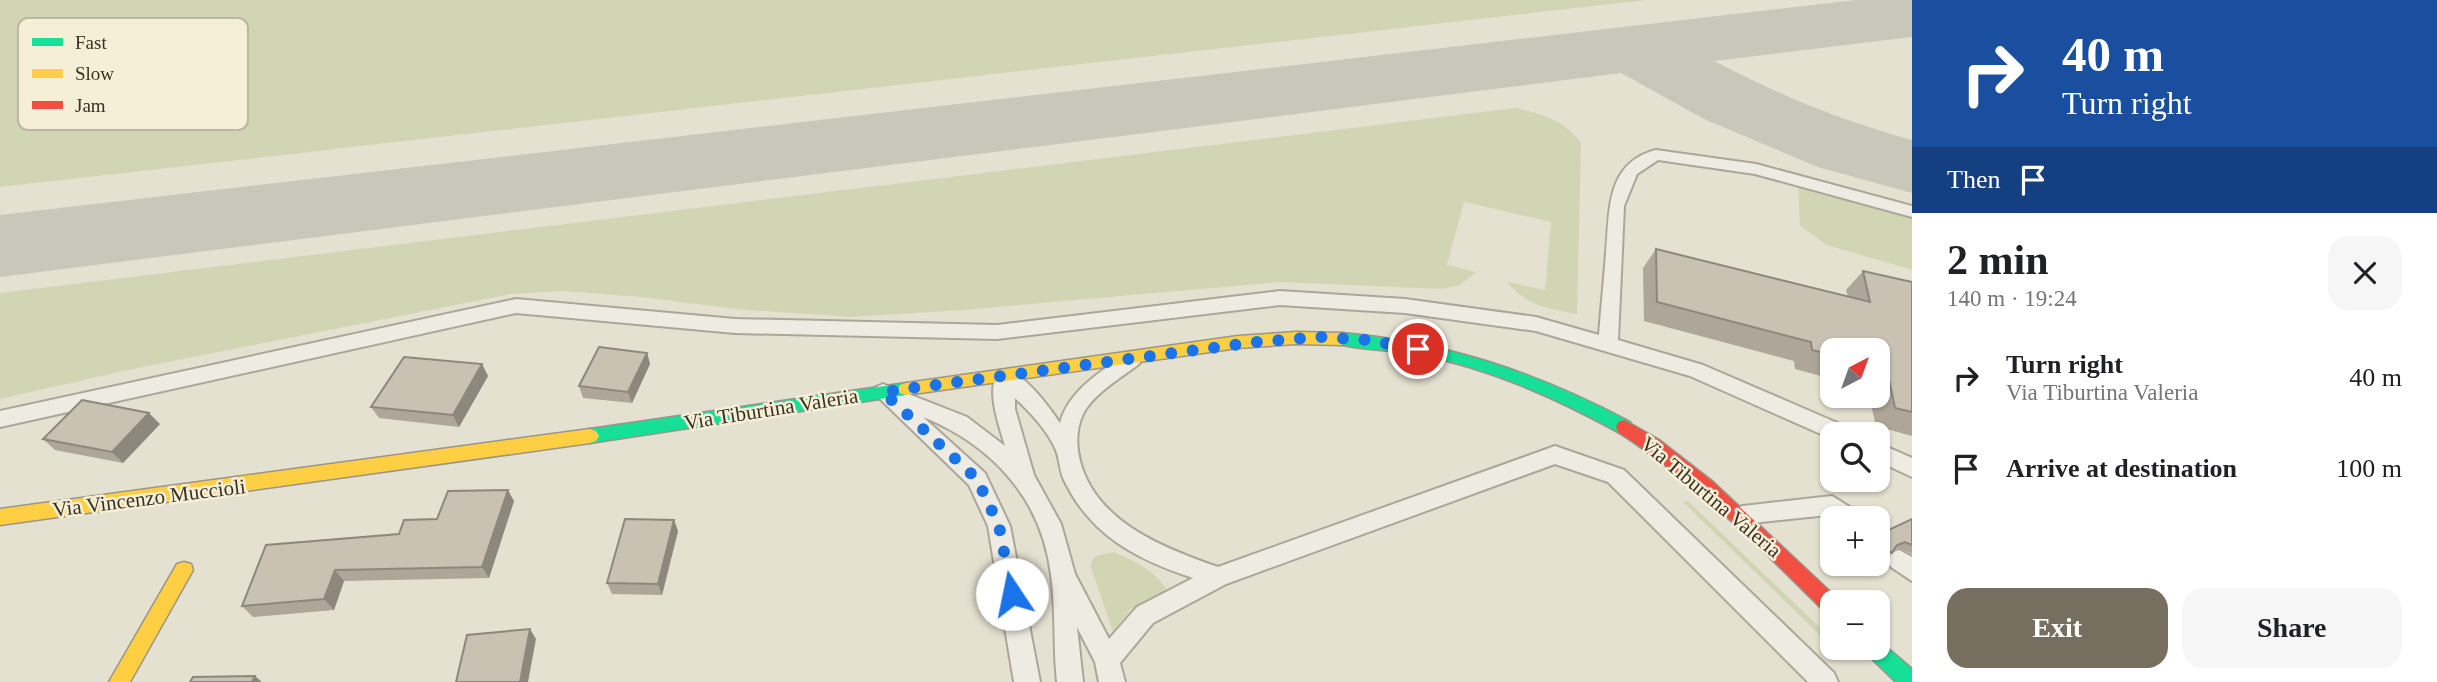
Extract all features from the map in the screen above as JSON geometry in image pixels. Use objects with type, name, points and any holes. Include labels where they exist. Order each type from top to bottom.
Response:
[{"type":"street","name":"Via Tiburtina Valeria","points":[[298,478],[883,392],[1236,344],[1320,337],[1367,340],[1476,361],[1533,380],[1589,404],[1646,439],[1738,515],[1820,594]]},
{"type":"street","name":"Via Vincenzo Muccioli","points":[[0,517],[298,478]]},
{"type":"street","points":[[119,682],[184,570]]},
{"type":"street","points":[[1888,660],[1911,682]]},
{"type":"lane","points":[[1608,344],[1616,206],[1630,172],[1641,162],[1656,155],[1756,169],[1912,212]]},
{"type":"lane","points":[[0,419],[516,306],[735,326],[997,332],[1280,298],[1405,306],[1523,322],[1696,370],[1820,424]]},
{"type":"lane","points":[[1065,445],[1073,413],[1085,396],[1132,359]]},
{"type":"lane","points":[[1005,376],[1036,405],[1065,445],[1073,476],[1092,509],[1128,538],[1169,560],[1218,578]]},
{"type":"lane","points":[[1005,376],[1005,409],[1024,476],[1050,524],[1063,574],[1109,671]]},
{"type":"lane","points":[[883,392],[960,424],[992,447],[1024,476]]},
{"type":"lane","points":[[883,392],[977,479],[999,526],[1027,682]]},
{"type":"lane","points":[[1109,671],[1145,615],[1218,578],[1555,454],[1616,475],[1825,682]]},
{"type":"lane","points":[[1890,457],[1912,468]]},
{"type":"lane","points":[[1738,515],[1820,507]]},
{"type":"lane","points":[[1063,574],[1070,682]]},
{"type":"green space","points":[[0,0],[1646,0],[0,187]]},
{"type":"green space","points":[[1515,108],[1560,123],[1581,143],[1577,314],[1530,301],[1514,290],[1508,282],[1545,290],[1551,222],[1464,202],[1447,265],[1476,272],[1460,285],[1442,289],[1280,282],[963,310],[851,317],[736,309],[641,297],[563,291],[511,294],[128,370],[0,399],[0,293]]},
{"type":"green space","points":[[1798,184],[1912,219],[1912,270],[1827,245],[1800,226]]},
{"type":"green space","points":[[1688,501],[1820,628],[1820,635],[1683,502]]},
{"type":"green space","points":[[1114,552],[1151,572],[1167,591],[1131,609],[1113,632],[1090,565],[1095,556]]},
{"type":"building","points":[[1656,249],[1870,302],[1863,271],[1912,282],[1912,412],[1895,408],[1890,384],[1890,338],[1820,338],[1820,352],[1812,350],[1811,342],[1657,302]]},
{"type":"building","points":[[599,347],[647,353],[628,392],[579,386]]},
{"type":"building","points":[[404,357],[482,364],[453,415],[371,407]]},
{"type":"building","points":[[82,400],[149,413],[112,452],[43,439]]},
{"type":"building","points":[[508,490],[482,567],[335,570],[324,599],[242,606],[266,545],[399,534],[404,520],[437,519],[448,491]]},
{"type":"building","points":[[625,519],[674,520],[658,584],[607,583]]},
{"type":"building","points":[[1912,519],[1912,545],[1905,542],[1897,545],[1892,553],[1890,529]]},
{"type":"building","points":[[530,629],[520,682],[456,682],[467,635]]},
{"type":"building","points":[[255,676],[252,682],[190,682],[193,677]]},
{"type":"taxiway","points":[[0,246],[1912,15]]},
{"type":"taxiway","points":[[1633,49],[1732,102],[1848,149],[1912,167]]},
{"type":"traffic: fast","points":[[1342,339],[1416,348],[1488,366],[1557,393],[1624,427]]},
{"type":"traffic: fast","points":[[590,436],[906,389]]},
{"type":"traffic: fast","points":[[1888,660],[1911,682]]},
{"type":"traffic: slow","points":[[906,389],[1238,342],[1296,338],[1342,339]]},
{"type":"traffic: slow","points":[[0,517],[590,436]]},
{"type":"traffic: slow","points":[[119,682],[184,570]]},
{"type":"traffic: jam","points":[[1624,427],[1653,445],[1707,487],[1820,594]]},
{"type":"route","points":[[1012,594],[999,526],[977,479],[883,392],[1256,342],[1320,337],[1367,340],[1418,349]]}]
